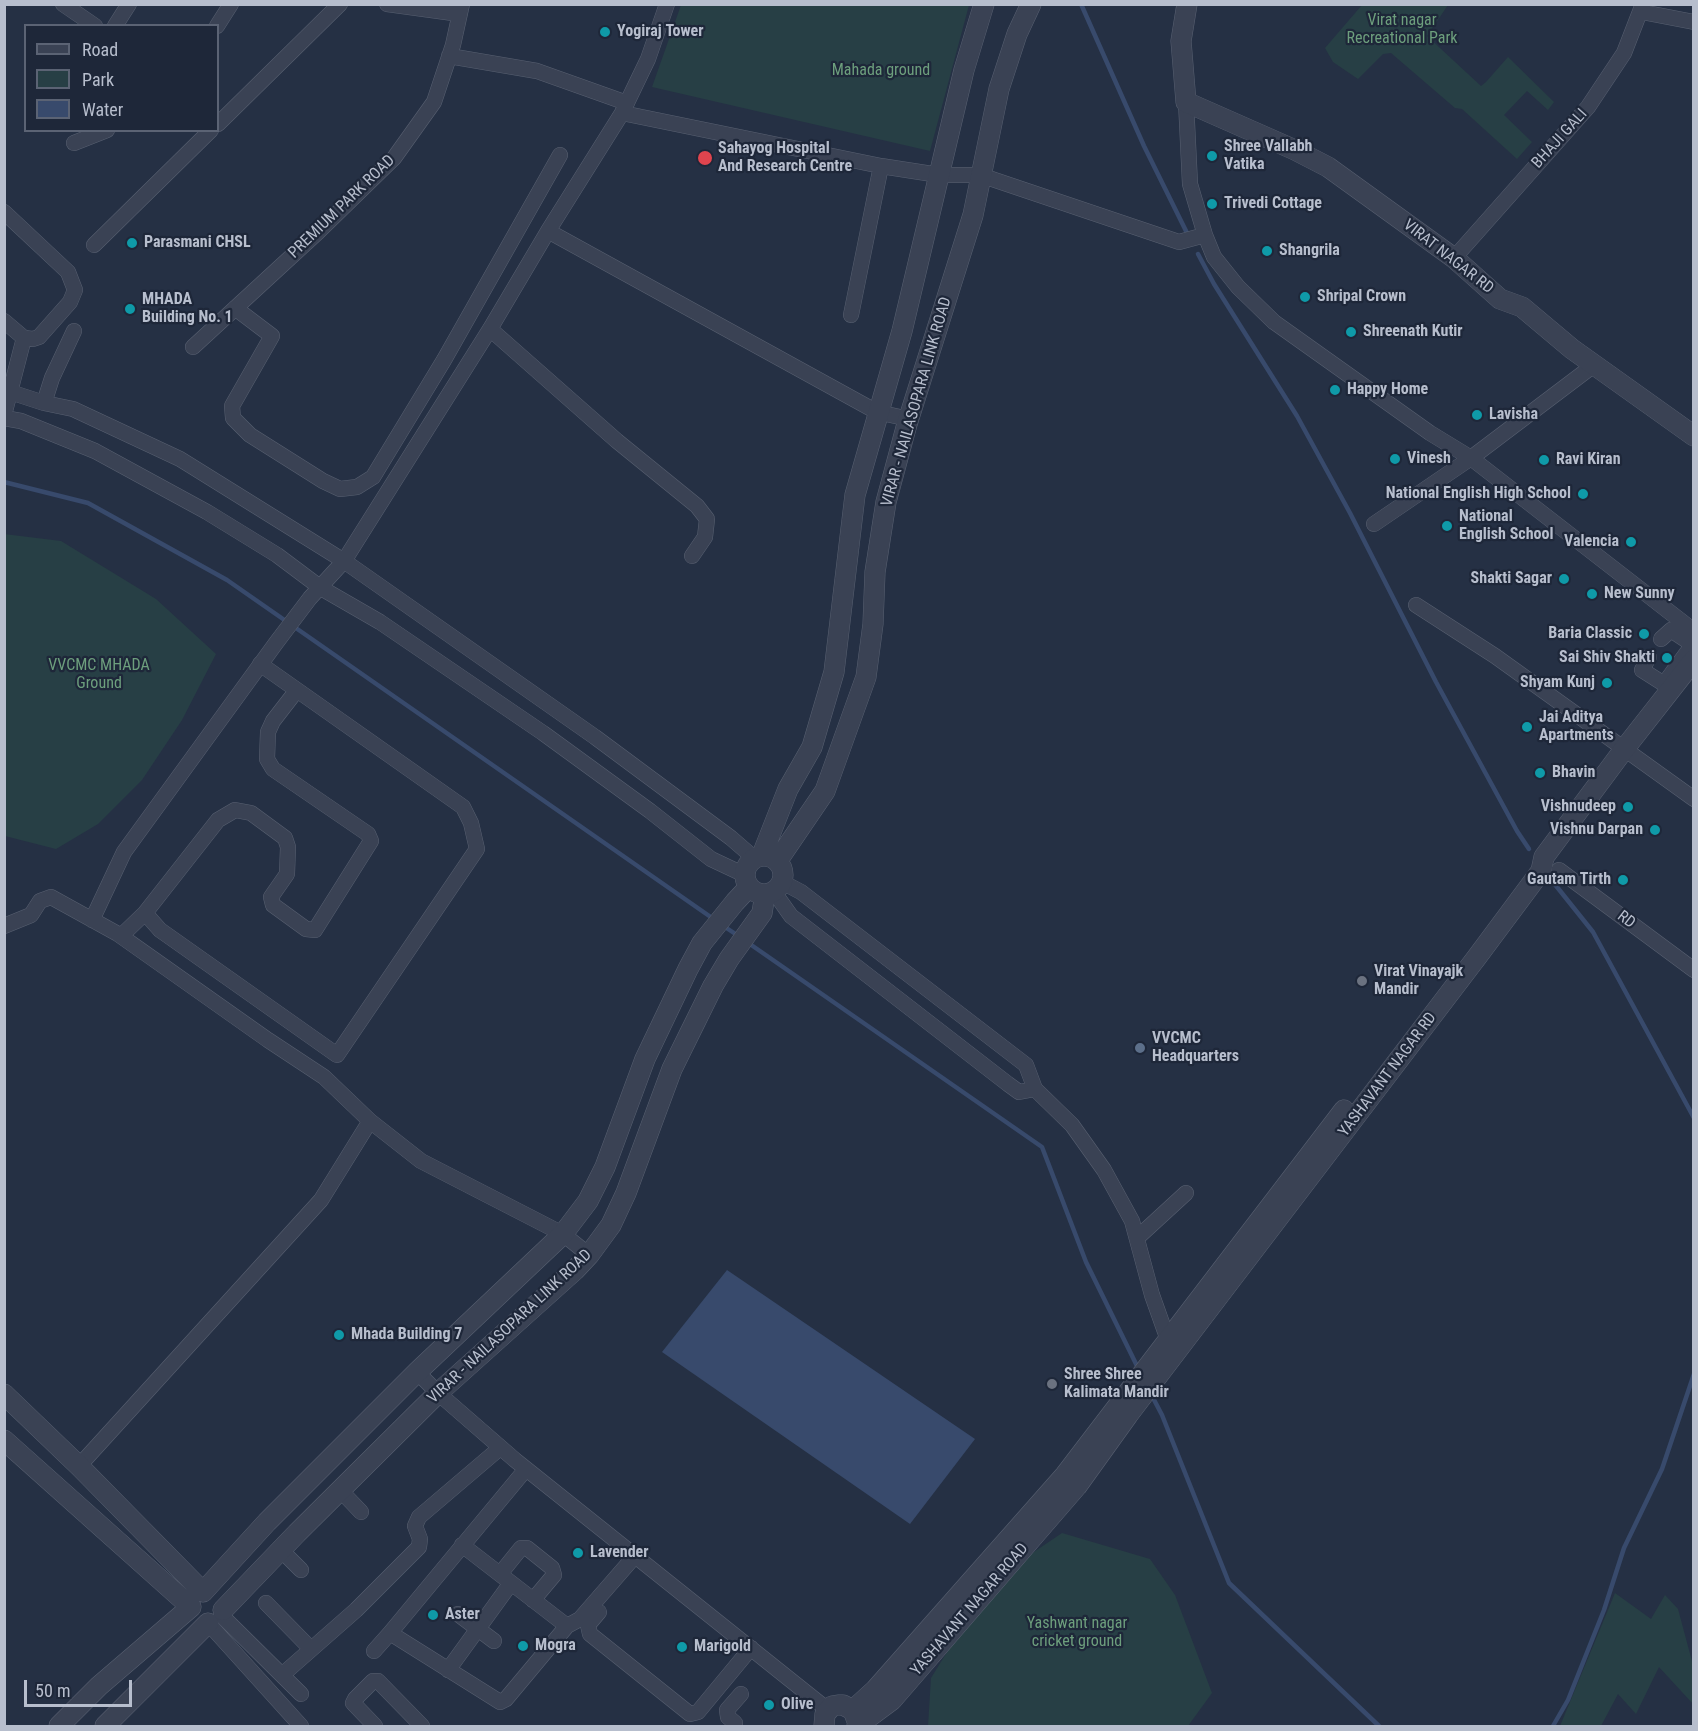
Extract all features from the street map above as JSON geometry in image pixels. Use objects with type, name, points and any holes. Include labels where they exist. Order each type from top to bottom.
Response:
[{"type":"street","points":[[63,4],[93,24]]},
{"type":"street","points":[[116,24],[129,4]]},
{"type":"street","points":[[219,24],[231,4]]},
{"type":"street","points":[[219,123],[340,4]]},
{"type":"street","points":[[387,4],[461,9]]},
{"type":"street","points":[[92,920],[124,852],[260,664],[315,593],[344,561],[490,329],[624,108],[648,59],[667,4]]},
{"type":"street","name":"VIRAR - NAILASOPARA LINK ROAD","points":[[105,1726],[218,1616],[438,1393],[575,1270],[611,1225],[626,1193],[672,1069],[729,959],[763,880],[788,789],[812,747],[834,672],[855,495],[902,331],[964,70],[984,4]]},
{"type":"street","name":"VIRAR - NAILASOPARA LINK ROAD","points":[[59,1726],[99,1686],[197,1599],[267,1522],[417,1372],[563,1234],[588,1201],[605,1167],[645,1059],[702,943],[735,902],[763,880],[825,791],[866,677],[873,624],[875,572],[886,502],[909,419],[973,214],[999,89],[1017,34],[1031,4]]},
{"type":"street","points":[[1187,4],[1182,41],[1190,183],[1201,236],[1238,287],[1274,322],[1430,433],[1471,458],[1694,631]]},
{"type":"street","points":[[1643,8],[1694,22]]},
{"type":"street","name":"BHAJI GALI","points":[[1454,258],[1588,107],[1624,52],[1643,8]]},
{"type":"street","name":"PREMIUM PARK ROAD","points":[[193,347],[318,232],[394,158],[434,102],[461,9]]},
{"type":"street","points":[[449,56],[537,71],[624,108],[881,166],[939,175],[980,175],[1179,242],[1201,236]]},
{"type":"street","name":"VIRAT NAGAR RD","points":[[1186,102],[1328,167],[1454,258],[1500,299],[1522,307],[1572,349],[1590,369],[1694,436]]},
{"type":"street","points":[[74,143],[102,132]]},
{"type":"street","points":[[94,246],[209,132]]},
{"type":"street","points":[[235,309],[272,336],[232,406],[233,418],[250,435],[323,481],[340,489],[357,487],[373,477],[444,360],[560,155]]},
{"type":"street","points":[[851,315],[881,166]]},
{"type":"street","points":[[4,212],[68,272],[75,290],[70,302],[39,337],[24,338],[4,321]]},
{"type":"street","points":[[548,231],[878,412],[909,419]]},
{"type":"street","points":[[490,329],[617,441],[698,506],[707,519],[705,537],[692,556]]},
{"type":"street","points":[[44,403],[52,378],[74,331]]},
{"type":"street","points":[[24,338],[8,391],[4,417],[21,421],[95,451],[278,555],[315,593],[380,622],[543,733],[650,811],[711,859],[763,880],[801,892],[1026,1065],[1035,1089],[1072,1125],[1104,1170],[1132,1221],[1152,1295],[1168,1340]]},
{"type":"street","points":[[1374,524],[1471,458],[1590,369],[1694,451]]},
{"type":"street","points":[[8,391],[44,403],[73,409],[180,459],[344,561],[595,737],[731,838],[791,916],[1019,1092],[1035,1089]]},
{"type":"street","points":[[1416,605],[1495,656],[1694,799]]},
{"type":"street","points":[[1649,657],[1642,670],[1664,684],[1693,652],[1689,642],[1671,630],[1661,639]]},
{"type":"street","name":"YASHAVANT NAGAR RD","points":[[1071,1481],[1541,871],[1552,864],[1625,748],[1693,652]]},
{"type":"street","points":[[260,664],[463,807],[471,823],[477,849],[324,1077]]},
{"type":"street","points":[[121,936],[145,913],[218,820],[235,810],[251,813],[285,838],[288,847],[287,874],[271,897],[273,905],[306,929],[315,930],[371,841],[368,834],[273,769],[267,759],[268,732],[273,721],[297,690]]},
{"type":"street","points":[[1159,1364],[1168,1340],[1520,881],[1533,865],[1552,864]]},
{"type":"street","name":"RD","points":[[1552,864],[1694,970]]},
{"type":"street","points":[[4,926],[31,915],[40,901],[51,897],[121,936],[324,1077],[370,1121],[421,1161],[563,1234],[589,1255]]},
{"type":"street","points":[[145,913],[160,930],[337,1055]]},
{"type":"street","points":[[688,969],[713,986]]},
{"type":"street","points":[[79,1466],[321,1200],[370,1121]]},
{"type":"street","points":[[1137,1238],[1186,1193]]},
{"type":"street","points":[[417,1372],[526,1469],[752,1648],[824,1721],[838,1705],[843,1705],[855,1721]]},
{"type":"street","points":[[4,1394],[79,1466],[197,1599]]},
{"type":"street","points":[[4,1440],[197,1599]]},
{"type":"street","points":[[282,1675],[356,1610],[419,1547],[420,1539],[415,1526],[419,1517],[501,1448]]},
{"type":"street","points":[[374,1651],[526,1469]]},
{"type":"street","name":"YASHAVANT NAGAR ROAD","points":[[855,1721],[892,1700],[1071,1481]]},
{"type":"street","points":[[340,1491],[361,1512]]},
{"type":"street","points":[[462,1545],[567,1626]]},
{"type":"street","points":[[448,1670],[478,1629],[521,1548],[527,1548],[552,1568],[554,1575],[533,1600]]},
{"type":"street","points":[[281,1550],[302,1570]]},
{"type":"street","points":[[390,1634],[500,1702],[506,1699],[567,1626],[580,1619],[638,1559]]},
{"type":"street","points":[[638,1559],[588,1625],[590,1634],[672,1700],[690,1713],[698,1712],[752,1648]]},
{"type":"street","points":[[209,1592],[218,1596],[223,1605],[218,1616],[198,1621],[192,1612],[197,1599],[209,1592]]},
{"type":"street","points":[[266,1603],[311,1649]]},
{"type":"street","points":[[459,1614],[494,1641]]},
{"type":"street","points":[[218,1616],[301,1694]]},
{"type":"street","points":[[218,1616],[301,1726]]},
{"type":"street","points":[[375,1726],[353,1704],[373,1681],[378,1681],[422,1726]]},
{"type":"street","points":[[735,1726],[726,1710],[741,1694]]},
{"type":"green space","name":"Mahada ground","points":[[681,5],[969,5],[930,151],[652,87]]},
{"type":"green space","name":"Virat nagar Recreational Park","points":[[1362,5],[1448,5],[1427,36],[1481,86],[1508,57],[1554,102],[1548,110],[1527,91],[1504,115],[1532,142],[1517,159],[1462,109],[1455,108],[1391,53],[1383,54],[1358,79],[1333,62],[1325,48]]},
{"type":"green space","name":"VVCMC MHADA Ground","points":[[4,534],[61,541],[156,599],[216,654],[182,720],[142,780],[98,824],[56,849],[5,836]]},
{"type":"green space","name":"Yashwant nagar cricket ground","points":[[1062,1533],[1150,1559],[1175,1595],[1212,1693],[1188,1726],[928,1726],[931,1678],[991,1581]]},
{"type":"green space","points":[[1615,1593],[1651,1619],[1665,1595],[1678,1609],[1693,1665],[1693,1704],[1659,1667],[1636,1714],[1618,1694],[1601,1726],[1560,1726]]},
{"type":"water","points":[[727,1270],[975,1439],[910,1524],[662,1352]]},
{"type":"waterway","points":[[1081,4],[1144,146],[1187,233]]},
{"type":"waterway","points":[[1198,254],[1214,284],[1297,416],[1350,513],[1436,682],[1529,849]]},
{"type":"waterway","points":[[4,482],[88,503],[227,580],[715,920]]},
{"type":"waterway","points":[[1545,872],[1593,932],[1694,1118]]},
{"type":"waterway","points":[[722,925],[740,937]]},
{"type":"waterway","points":[[747,942],[1042,1147],[1086,1262],[1138,1368]]},
{"type":"waterway","points":[[1553,1726],[1568,1700],[1604,1610],[1624,1548],[1662,1469],[1694,1374]]},
{"type":"waterway","points":[[1151,1394],[1162,1415],[1229,1583],[1379,1726]]},
{"type":"place","name":"Yogiraj Tower","points":[[605,32]]},
{"type":"place","name":"Shree Vallabh Vatika","points":[[1212,156]]},
{"type":"place","name":"Sahayog Hospital And Research Centre","points":[[705,158]]},
{"type":"place","name":"Trivedi Cottage","points":[[1212,204]]},
{"type":"place","name":"Parasmani CHSL","points":[[132,243]]},
{"type":"place","name":"Shangrila","points":[[1267,251]]},
{"type":"place","name":"Shripal Crown","points":[[1305,297]]},
{"type":"place","name":"MHADA Building No. 1","points":[[130,309]]},
{"type":"place","name":"Shreenath Kutir","points":[[1351,332]]},
{"type":"place","name":"Happy Home","points":[[1335,390]]},
{"type":"place","name":"Lavisha","points":[[1477,415]]},
{"type":"place","name":"Vinesh","points":[[1395,459]]},
{"type":"place","name":"Ravi Kiran","points":[[1544,460]]},
{"type":"place","name":"National English High School","points":[[1583,494]]},
{"type":"place","name":"National English School","points":[[1447,526]]},
{"type":"place","name":"Valencia","points":[[1631,542]]},
{"type":"place","name":"Shakti Sagar","points":[[1564,579]]},
{"type":"place","name":"New Sunny","points":[[1592,594]]},
{"type":"place","name":"Baria Classic","points":[[1644,634]]},
{"type":"place","name":"Sai Shiv Shakti","points":[[1667,658]]},
{"type":"place","name":"Shyam Kunj","points":[[1607,683]]},
{"type":"place","name":"Jai Aditya Apartments","points":[[1527,727]]},
{"type":"place","name":"Bhavin","points":[[1540,773]]},
{"type":"place","name":"Vishnudeep","points":[[1628,807]]},
{"type":"place","name":"Vishnu Darpan","points":[[1655,830]]},
{"type":"place","name":"Gautam Tirth","points":[[1623,880]]},
{"type":"place","name":"Virat Vinayajk Mandir","points":[[1362,981]]},
{"type":"place","name":"VVCMC Headquarters","points":[[1140,1048]]},
{"type":"place","name":"Mhada Building 7","points":[[339,1335]]},
{"type":"place","name":"Shree Shree Kalimata Mandir","points":[[1052,1384]]},
{"type":"place","name":"Lavender","points":[[578,1553]]},
{"type":"place","name":"Aster","points":[[433,1615]]},
{"type":"place","name":"Mogra","points":[[523,1646]]},
{"type":"place","name":"Marigold","points":[[682,1647]]},
{"type":"place","name":"Olive","points":[[769,1705]]}]
